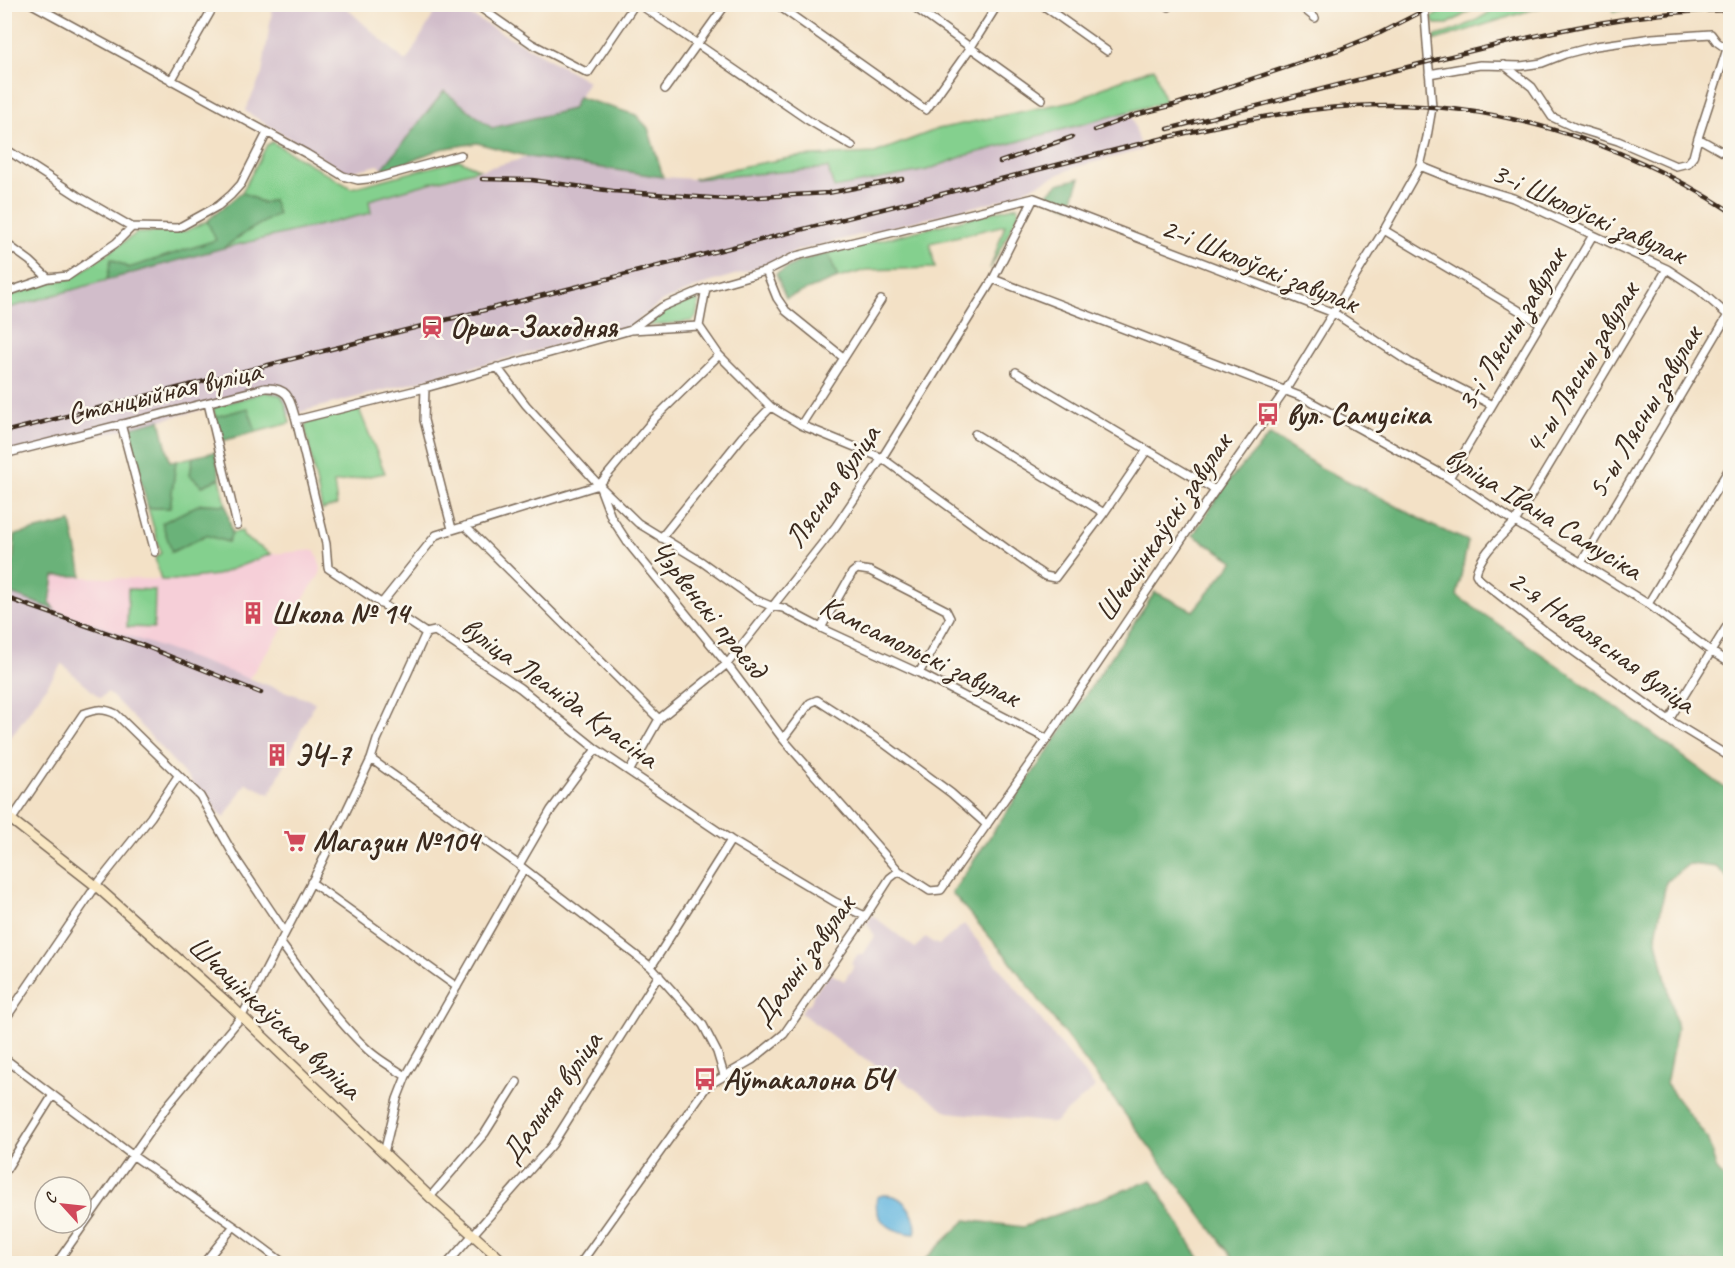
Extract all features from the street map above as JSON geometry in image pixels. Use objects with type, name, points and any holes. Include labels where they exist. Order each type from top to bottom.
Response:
[{"type":"street","points":[[32,4],[307,154],[343,176],[358,180],[377,178],[461,155]]},
{"type":"street","points":[[171,81],[215,4]]},
{"type":"street","points":[[475,4],[532,44],[588,73],[634,4]]},
{"type":"street","points":[[639,4],[808,120],[852,146]]},
{"type":"street","points":[[665,89],[726,4]]},
{"type":"street","points":[[776,4],[926,110],[971,47],[998,4]]},
{"type":"street","points":[[910,4],[1042,99]]},
{"type":"street","points":[[1041,4],[1107,51]]},
{"type":"street","points":[[1298,4],[1315,18]]},
{"type":"street","name":"Шчацінкаўскі завулак","points":[[899,871],[930,891],[941,890],[1285,391],[1334,313],[1419,166],[1427,137],[1431,108],[1424,4]]},
{"type":"street","points":[[1429,74],[1480,65],[1504,65],[1521,66],[1542,63],[1596,46],[1652,38],[1711,34],[1717,42],[1729,50],[1693,157],[1688,164],[1676,166],[1618,141],[1576,128],[1552,117],[1532,87],[1504,65]]},
{"type":"street","points":[[4,148],[78,196],[132,227],[178,228],[218,206],[241,184],[267,133]]},
{"type":"street","points":[[1698,138],[1731,156]]},
{"type":"street","name":"3-і Шклоўскі завулак","points":[[1419,166],[1460,182],[1513,198],[1667,268],[1699,290],[1729,316]]},
{"type":"street","points":[[631,330],[662,307],[706,288],[766,271],[796,256],[1034,198]]},
{"type":"street","name":"Лясная вуліца","points":[[630,770],[659,719],[727,664],[836,526],[882,458],[993,279],[1034,198]]},
{"type":"street","name":"2-і Шклоўскі завулак","points":[[1034,198],[1334,313],[1409,362],[1492,405]]},
{"type":"street","points":[[4,293],[48,278],[68,276],[116,243],[132,227]]},
{"type":"street","points":[[1384,230],[1540,323]]},
{"type":"street","name":"3-і Лясны завулак","points":[[1449,478],[1593,235]]},
{"type":"street","points":[[4,242],[48,278]]},
{"type":"street","name":"4-ы Лясны завулак","points":[[1479,579],[1476,574],[1478,566],[1515,522],[1667,268]]},
{"type":"street","points":[[766,271],[777,298],[786,311],[844,357]]},
{"type":"street","name":"вуліца Івана Самусіка","points":[[993,279],[1302,397],[1449,478],[1515,522],[1648,604],[1712,652],[1731,663]]},
{"type":"street","points":[[706,288],[699,326],[719,355],[771,407],[801,425],[882,458],[1045,576],[1055,578],[1104,513],[1147,450]]},
{"type":"street","points":[[801,425],[881,300]]},
{"type":"street","name":"5-ы Лясны завулак","points":[[1581,563],[1729,316]]},
{"type":"street","points":[[296,420],[425,388],[631,330],[699,326]]},
{"type":"street","points":[[381,604],[436,535],[599,485],[654,419],[719,355]]},
{"type":"street","name":"Чэрвенскі праезд","points":[[497,367],[526,405],[599,485],[611,518],[628,543],[727,664],[783,739],[899,871]]},
{"type":"street","points":[[1016,372],[1215,490]]},
{"type":"street","name":"Станцыйная вуліца","points":[[4,454],[265,388],[276,388],[286,393],[296,420]]},
{"type":"street","points":[[425,388],[424,420],[452,529]]},
{"type":"street","points":[[208,403],[237,525]]},
{"type":"street","points":[[661,538],[742,437],[771,407]]},
{"type":"street","name":"вуліца Леаніда Красіна","points":[[296,420],[326,544],[328,568],[426,633],[435,631],[520,688],[596,749],[731,840],[835,902],[865,916]]},
{"type":"street","points":[[121,424],[155,552]]},
{"type":"street","points":[[975,434],[1104,513]]},
{"type":"street","points":[[1648,604],[1731,467]]},
{"type":"street","name":"Камсамольскі завулак","points":[[599,485],[638,523],[702,562],[754,599],[783,608],[919,673],[1047,739]]},
{"type":"street","points":[[465,526],[659,719]]},
{"type":"street","points":[[821,628],[852,573],[857,569],[870,571],[946,610],[950,618],[919,673]]},
{"type":"street","name":"2-я Новалясная вуліца","points":[[1479,579],[1544,630],[1669,720],[1731,757]]},
{"type":"street","points":[[1669,720],[1731,621]]},
{"type":"street","points":[[56,1263],[168,1106],[242,1016],[312,882],[371,759],[377,740],[426,633]]},
{"type":"street","points":[[783,739],[810,703],[817,700],[882,742],[951,793],[987,825]]},
{"type":"street","points":[[8,817],[83,714],[104,709],[116,714],[200,796],[236,859],[285,932]]},
{"type":"street","points":[[384,1153],[397,1099],[406,1076],[457,987],[551,810],[596,749]]},
{"type":"street","points":[[371,759],[521,867],[651,967],[704,1025],[717,1052],[724,1075]]},
{"type":"street","points":[[4,1021],[96,886],[151,818],[178,776]]},
{"type":"street","name":"Шчацінкаўская вуліца","points":[[8,817],[96,886],[242,1016],[430,1197],[507,1263]]},
{"type":"street","points":[[651,967],[731,840]]},
{"type":"street","name":"Дальні завулак","points":[[580,1263],[707,1086],[752,1060],[784,1034],[890,878],[899,871]]},
{"type":"street","points":[[312,882],[457,987]]},
{"type":"street","points":[[280,942],[311,985],[353,1034],[370,1052],[406,1076]]},
{"type":"street","name":"Дальняя вуліца","points":[[447,1263],[552,1145],[659,975]]},
{"type":"street","points":[[4,1058],[132,1155],[285,1263]]},
{"type":"street","points":[[430,1197],[485,1133],[517,1082]]},
{"type":"street","points":[[4,1173],[53,1095]]},
{"type":"street","points":[[203,1263],[234,1226]]},
{"type":"shaded area","points":[[273,5],[343,5],[406,62],[439,5],[452,5],[588,81],[572,109],[492,128],[444,91],[383,168],[378,165],[346,173],[245,111],[262,74]]},
{"type":"shaded area","points":[[1130,111],[1142,150],[1075,167],[1005,199],[799,250],[767,265],[708,283],[661,302],[629,327],[288,415],[286,405],[265,392],[5,459],[5,309],[223,248],[371,213],[369,200],[529,157],[663,177],[693,179],[828,168],[834,188],[927,170],[964,156]]},
{"type":"shaded area","points":[[315,550],[321,568],[320,574],[248,680],[54,609],[50,603],[54,576],[175,580],[217,575],[271,554]]},
{"type":"shaded area","points":[[5,592],[315,702],[270,794],[246,783],[224,818],[108,692],[100,698],[62,664],[11,737],[5,731]]},
{"type":"shaded area","points":[[872,915],[915,948],[926,937],[939,945],[964,924],[1095,1087],[1054,1123],[948,1112],[899,1078],[855,1053],[801,1013],[830,973],[844,981],[854,966],[851,964],[858,954],[864,953],[875,936],[867,923]]},
{"type":"green space","points":[[1500,4],[1547,5],[1433,41],[1436,36],[1470,24]]},
{"type":"green space","points":[[1621,4],[1689,5],[1614,11],[1613,7]]},
{"type":"green space","points":[[1451,5],[1481,5],[1448,24],[1435,24],[1431,18]]},
{"type":"green space","points":[[1154,68],[1165,102],[964,156],[927,170],[834,188],[828,168],[693,179],[795,157],[875,153],[938,129],[1077,100],[1113,83]]},
{"type":"green space","points":[[444,91],[492,128],[572,109],[578,97],[636,115],[648,128],[663,177],[529,157],[477,143],[440,149],[388,170],[383,168]]},
{"type":"green space","points":[[272,142],[351,188],[459,160],[479,169],[369,200],[371,213],[223,248],[248,231],[263,203],[242,192],[267,145]]},
{"type":"green space","points":[[1080,178],[1070,207],[1045,196],[1058,184]]},
{"type":"green space","points":[[242,192],[263,203],[273,200],[278,214],[223,248],[107,280],[111,259],[129,268],[216,240],[207,221]]},
{"type":"green space","points":[[1018,206],[1019,213],[990,269],[1005,225],[930,243],[935,268],[866,270],[838,278],[828,253]]},
{"type":"green space","points":[[207,221],[217,240],[129,268],[112,259],[107,280],[5,309],[4,298],[72,278],[137,233],[186,231]]},
{"type":"green space","points":[[828,253],[838,278],[786,298],[776,274],[800,261]]},
{"type":"green space","points":[[694,299],[699,302],[696,317],[692,321],[648,326],[662,312]]},
{"type":"green space","points":[[265,392],[281,395],[290,423],[256,432],[248,409],[215,417],[213,407]]},
{"type":"green space","points":[[248,408],[256,432],[221,441],[215,417]]},
{"type":"green space","points":[[359,409],[385,473],[334,483],[337,505],[322,510],[305,427],[307,423]]},
{"type":"green space","points":[[160,420],[170,462],[176,461],[170,508],[148,508],[127,428]]},
{"type":"green space","points":[[1270,435],[1319,467],[1433,526],[1468,541],[1457,596],[1595,692],[1730,792],[1730,880],[1716,867],[1689,864],[1666,882],[1656,936],[1677,1028],[1666,1084],[1707,1138],[1717,1170],[1730,1185],[1730,1263],[1237,1263],[1006,956],[952,893],[1155,592],[1193,611],[1234,561],[1193,535],[1226,484]]},
{"type":"green space","points":[[215,452],[220,478],[202,486],[190,475],[193,457]]},
{"type":"green space","points":[[193,457],[190,475],[202,486],[220,478],[226,505],[200,504],[171,552],[206,535],[228,542],[232,533],[242,531],[244,537],[271,554],[217,575],[161,580],[155,558],[161,553],[148,508],[170,508],[176,461]]},
{"type":"green space","points":[[200,504],[226,505],[232,533],[228,542],[206,535],[172,552],[162,523]]},
{"type":"green space","points":[[71,522],[82,576],[54,576],[50,603],[54,609],[11,594],[15,535]]},
{"type":"green space","points":[[128,589],[155,590],[154,628],[127,627]]},
{"type":"green space","points":[[1152,1180],[1202,1263],[921,1263],[966,1220],[1023,1227]]},
{"type":"water","points":[[894,1196],[903,1202],[914,1217],[915,1234],[892,1228],[881,1219],[876,1206],[877,1197]]},
{"type":"railway","points":[[1095,130],[1341,49],[1380,33],[1419,13],[1431,4]]},
{"type":"railway","points":[[1168,129],[1427,62],[1577,27],[1653,15],[1730,10]]},
{"type":"railway","points":[[4,432],[1135,145],[1299,111],[1404,105],[1454,109],[1503,117],[1598,144],[1688,186],[1730,211]]},
{"type":"railway","points":[[1000,162],[1072,137]]},
{"type":"railway","points":[[482,179],[532,180],[613,191],[725,199],[828,193],[902,179]]},
{"type":"railway","points":[[4,597],[142,645],[261,693]]},
{"type":"place","name":"Орша-Заходняя","points":[[432,327]]},
{"type":"place","name":"вул. Самусіка","points":[[1268,414]]},
{"type":"place","name":"Школа № 14","points":[[253,613]]},
{"type":"place","name":"ЭЧ-7","points":[[277,755]]},
{"type":"place","name":"Магазин №104","points":[[295,841]]},
{"type":"place","name":"Аўтакалона БЧ","points":[[705,1079]]}]
